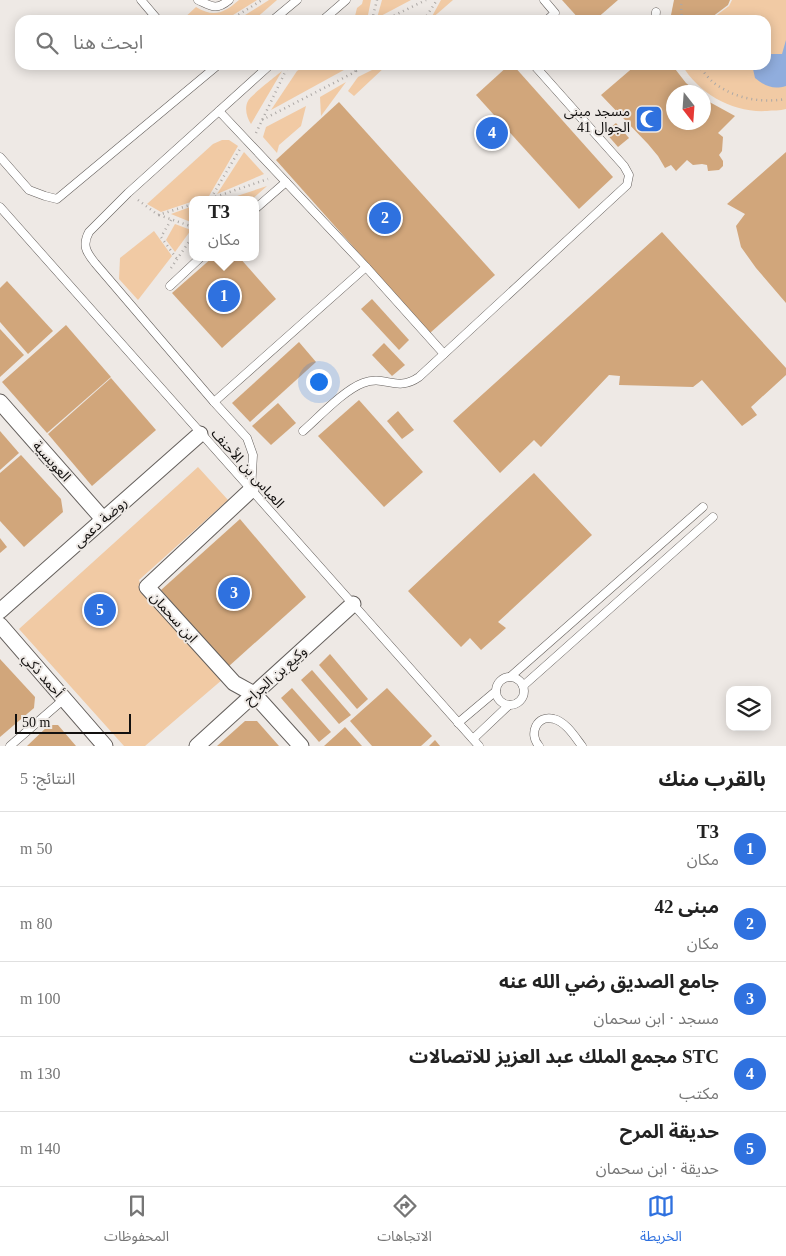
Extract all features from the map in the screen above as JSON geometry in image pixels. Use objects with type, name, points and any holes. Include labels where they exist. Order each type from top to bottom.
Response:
[{"type":"street","name":"العويسية","points":[[0,402],[103,519]]},
{"type":"street","name":"روضة دعمى","points":[[0,611],[200,434]]},
{"type":"street","name":"ابن سحمان","points":[[251,490],[147,586],[234,683],[254,694],[301,746]]},
{"type":"street","name":"وكيع بن الجراح","points":[[197,746],[353,604]]},
{"type":"street","name":"أحمد ذكي","points":[[0,626],[105,746]]},
{"type":"lane","points":[[141,0],[154,15]]},
{"type":"lane","points":[[198,0],[214,7],[222,6],[229,0]]},
{"type":"lane","points":[[279,15],[297,0]]},
{"type":"lane","points":[[329,15],[346,0]]},
{"type":"lane","points":[[544,0],[555,13]]},
{"type":"lane","points":[[0,156],[29,190],[57,199],[212,70]]},
{"type":"lane","points":[[251,490],[253,455],[247,438],[88,254],[85,240],[89,232],[128,193],[264,70]]},
{"type":"lane","points":[[303,431],[354,388],[365,382],[380,381],[402,385],[411,383],[627,185],[629,175],[624,166],[538,70]]},
{"type":"lane","points":[[219,111],[366,267],[444,354]]},
{"type":"lane","points":[[259,206],[286,182]]},
{"type":"lane","name":"العباس بن الأحنف","points":[[0,206],[200,434],[479,746]]},
{"type":"lane","points":[[172,284],[197,261]]},
{"type":"lane","points":[[214,402],[366,267]]},
{"type":"lane","points":[[458,723],[496,691],[500,681],[510,677],[703,507]]},
{"type":"lane","points":[[522,686],[713,517]]},
{"type":"lane","points":[[473,739],[509,705],[514,704],[522,697],[522,686],[510,677]]},
{"type":"lane","points":[[496,691],[499,701],[509,705]]},
{"type":"lane","points":[[10,746],[64,699]]},
{"type":"lane","points":[[539,746],[535,742],[533,732],[536,724],[546,718],[562,723],[582,746]]},
{"type":"path","points":[[238,15],[262,0]]},
{"type":"path","points":[[373,15],[377,0]]},
{"type":"path","points":[[427,15],[437,0]]},
{"type":"path","points":[[682,0],[682,15]]},
{"type":"path","points":[[395,15],[423,1]]},
{"type":"path","points":[[213,196],[262,120],[284,70]]},
{"type":"path","points":[[262,120],[359,70]]},
{"type":"path","points":[[702,70],[713,82],[738,96],[767,102],[786,99]]},
{"type":"path","points":[[220,196],[280,175]]},
{"type":"path","points":[[128,193],[158,215],[189,226]]},
{"type":"path","points":[[158,215],[189,205]]},
{"type":"path","points":[[171,220],[161,237],[177,259]]},
{"type":"path","points":[[172,284],[167,274],[189,242]]},
{"type":"shaded area","points":[[239,0],[257,0],[233,15],[187,15],[196,7],[214,13],[228,8]]},
{"type":"shaded area","points":[[269,0],[277,0],[260,15],[245,15]]},
{"type":"shaded area","points":[[363,0],[371,0],[368,15],[355,15],[357,8],[362,4]]},
{"type":"shaded area","points":[[382,0],[411,0],[383,15],[378,15]]},
{"type":"shaded area","points":[[441,0],[453,0],[436,15],[433,15]]},
{"type":"shaded area","points":[[732,0],[786,0],[786,109],[754,111],[730,105],[711,96],[711,85],[698,85],[689,75],[686,70],[771,70],[771,15],[717,15],[729,6]]},
{"type":"shaded area","points":[[299,70],[344,70],[271,110]]},
{"type":"shaded area","points":[[372,70],[382,70],[354,96],[348,91],[358,77]]},
{"type":"shaded area","points":[[282,71],[251,124],[246,113],[248,101]]},
{"type":"shaded area","points":[[346,82],[321,116],[320,97]]},
{"type":"shaded area","points":[[306,106],[301,126],[279,145],[277,153],[263,137],[266,127]]},
{"type":"shaded area","points":[[222,140],[229,140],[238,146],[209,196],[189,196],[189,203],[161,212],[147,204],[213,144]]},
{"type":"shaded area","points":[[244,152],[264,174],[217,194]]},
{"type":"shaded area","points":[[267,186],[256,196],[237,196]]},
{"type":"shaded area","points":[[189,207],[189,221],[171,214]]},
{"type":"shaded area","points":[[175,224],[189,229],[189,233],[175,252],[166,240]]},
{"type":"shaded area","points":[[154,231],[172,256],[138,300],[119,279],[120,258]]},
{"type":"shaded area","points":[[198,467],[228,500],[139,580],[142,591],[223,679],[145,746],[124,746],[19,629]]},
{"type":"water","points":[[786,40],[786,86],[773,87],[755,78],[753,70],[771,70],[771,54],[782,54]]},
{"type":"building","points":[[562,0],[618,0],[601,15],[576,15]]},
{"type":"building","points":[[674,0],[730,0],[728,5],[715,15],[671,15]]},
{"type":"building","points":[[504,70],[517,70],[613,177],[579,209],[476,95]]},
{"type":"building","name":"مسجد مبنى الجوال 41","points":[[630,70],[676,70],[688,85],[666,85],[666,130],[711,130],[711,103],[735,116],[718,133],[723,137],[722,151],[719,155],[723,161],[723,166],[719,170],[708,171],[707,165],[693,165],[687,160],[676,171],[671,165],[665,168],[648,144],[601,95]]},
{"type":"building","points":[[339,102],[495,275],[430,333],[276,160]]},
{"type":"building","points":[[616,123],[629,138],[618,147],[605,132]]},
{"type":"building","points":[[786,152],[786,303],[741,247],[736,226],[745,214],[727,204]]},
{"type":"building","points":[[662,232],[786,368],[786,375],[751,407],[757,415],[742,426],[702,380],[693,387],[619,385],[620,376],[609,375],[541,447],[534,440],[500,473],[453,421]]},
{"type":"building","points":[[208,261],[243,261],[276,299],[222,348],[172,293]]},
{"type":"building","points":[[7,281],[53,331],[28,354],[0,322],[0,288]]},
{"type":"building","points":[[372,299],[409,340],[399,350],[361,309]]},
{"type":"building","points":[[66,325],[111,377],[47,433],[2,382]]},
{"type":"building","points":[[0,329],[24,355],[0,377]]},
{"type":"building","points":[[299,342],[316,362],[250,422],[232,403]]},
{"type":"building","points":[[384,343],[405,365],[392,376],[372,355]]},
{"type":"building","points":[[111,378],[156,430],[92,486],[48,434]]},
{"type":"building","points":[[359,400],[423,472],[384,507],[318,436]]},
{"type":"building","points":[[278,403],[296,423],[271,445],[252,426]]},
{"type":"building","points":[[398,411],[414,430],[402,439],[387,421]]},
{"type":"building","points":[[0,431],[19,453],[0,470]]},
{"type":"building","points":[[21,455],[61,499],[63,512],[24,547],[0,521],[0,473]]},
{"type":"building","points":[[534,473],[592,535],[498,622],[506,628],[481,650],[470,638],[461,647],[408,591]]},
{"type":"building","points":[[240,519],[306,597],[228,667],[161,590]]},
{"type":"building","points":[[0,538],[7,547],[0,553]]},
{"type":"building","points":[[330,654],[368,699],[357,709],[319,665]]},
{"type":"building","points":[[0,659],[35,697],[34,708],[0,737]]},
{"type":"building","points":[[312,670],[351,715],[339,724],[301,680]]},
{"type":"building","points":[[292,688],[331,732],[319,742],[281,698]]},
{"type":"building","points":[[387,688],[432,736],[421,746],[372,746],[350,721]]},
{"type":"building","points":[[245,721],[257,721],[279,746],[217,746]]},
{"type":"building","points":[[49,725],[58,725],[76,746],[27,746]]},
{"type":"building","points":[[345,727],[362,746],[324,746]]},
{"type":"building","points":[[435,740],[440,746],[429,746]]},
{"type":"place","name":"مسجد مبنى الجوال 41","points":[[649,119]]},
{"type":"place","name":"STC مجمع الملك عبد العزيز للاتصالات","points":[[492,133]]},
{"type":"place","name":"مبنى 42","points":[[385,218]]},
{"type":"place","name":"T3","points":[[224,296]]},
{"type":"place","name":"جامع الصديق رضي الله عنه","points":[[234,593]]},
{"type":"place","name":"حديقة المرح","points":[[100,610]]}]
